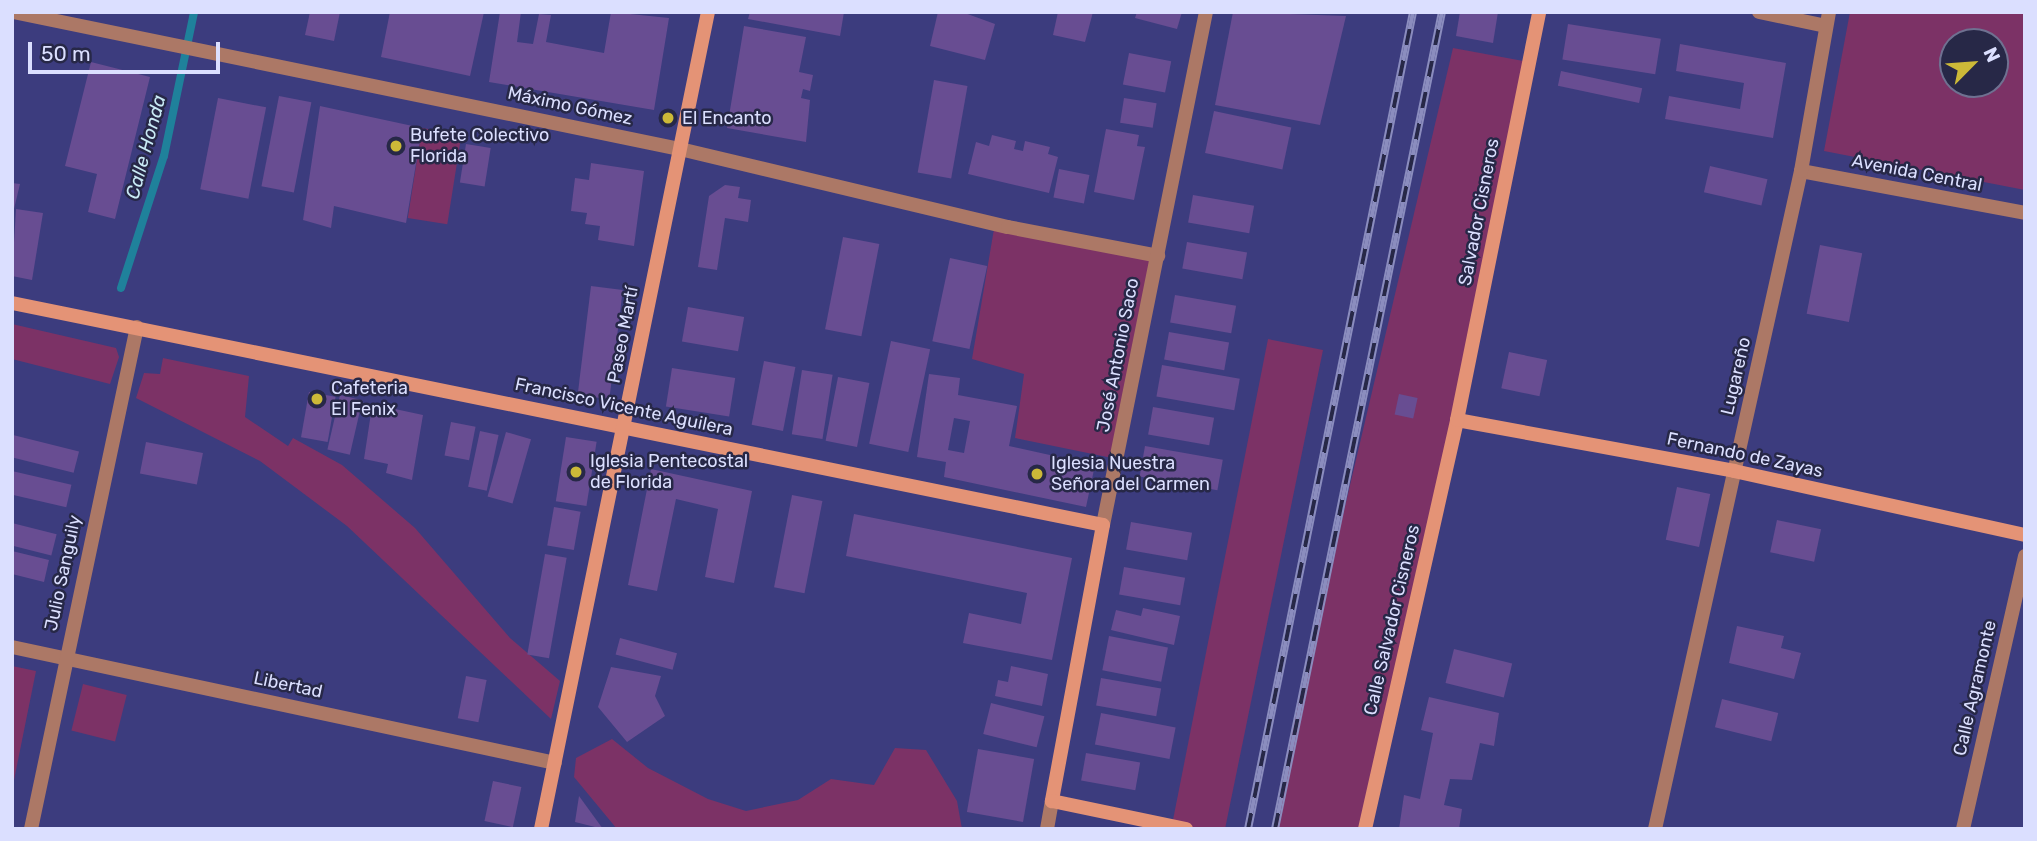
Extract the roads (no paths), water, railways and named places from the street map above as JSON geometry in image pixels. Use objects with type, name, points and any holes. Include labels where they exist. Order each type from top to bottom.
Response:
[{"type":"street","name":"Máximo Gómez","points":[[13,12],[680,149],[1007,227],[1158,256]]},
{"type":"street","name":"Paseo Martí","points":[[541,829],[708,12]]},
{"type":"street","name":"José Antonio Saco","points":[[1046,829],[1206,12]]},
{"type":"street","name":"Salvador Cisneros","points":[[1457,420],[1539,12]]},
{"type":"street","points":[[1759,12],[1828,19]]},
{"type":"street","name":"Lugareño","points":[[1655,829],[1801,171],[1828,19]]},
{"type":"street","name":"Avenida Central","points":[[1801,171],[2025,213]]},
{"type":"street","name":"Francisco Vicente Aguilera","points":[[12,303],[1104,526]]},
{"type":"street","name":"Julio Sanguily","points":[[31,829],[65,657],[137,327]]},
{"type":"street","name":"Fernando de Zayas","points":[[1457,420],[1734,471],[2025,535]]},
{"type":"street","name":"Calle Salvador Cisneros","points":[[1365,829],[1457,420]]},
{"type":"street","name":"Calle Agramonte","points":[[1963,829],[2025,556]]},
{"type":"street","name":"Libertad","points":[[12,647],[555,763]]},
{"type":"street","points":[[1052,802],[1186,829]]},
{"type":"waterway","name":"Calle Honda","points":[[121,288],[164,156],[194,12]]},
{"type":"railway","points":[[1248,829],[1413,12]]},
{"type":"railway","points":[[1275,829],[1442,12]]},
{"type":"place","name":"El Encanto","points":[[668,118]]},
{"type":"place","name":"Bufete Colectivo Florida","points":[[396,146]]},
{"type":"place","name":"Cafeteria El Fenix","points":[[317,399]]},
{"type":"place","name":"Iglesia Pentecostal de Florida","points":[[576,472]]},
{"type":"place","name":"Iglesia Nuestra Señora del Carmen","points":[[1037,474]]}]
